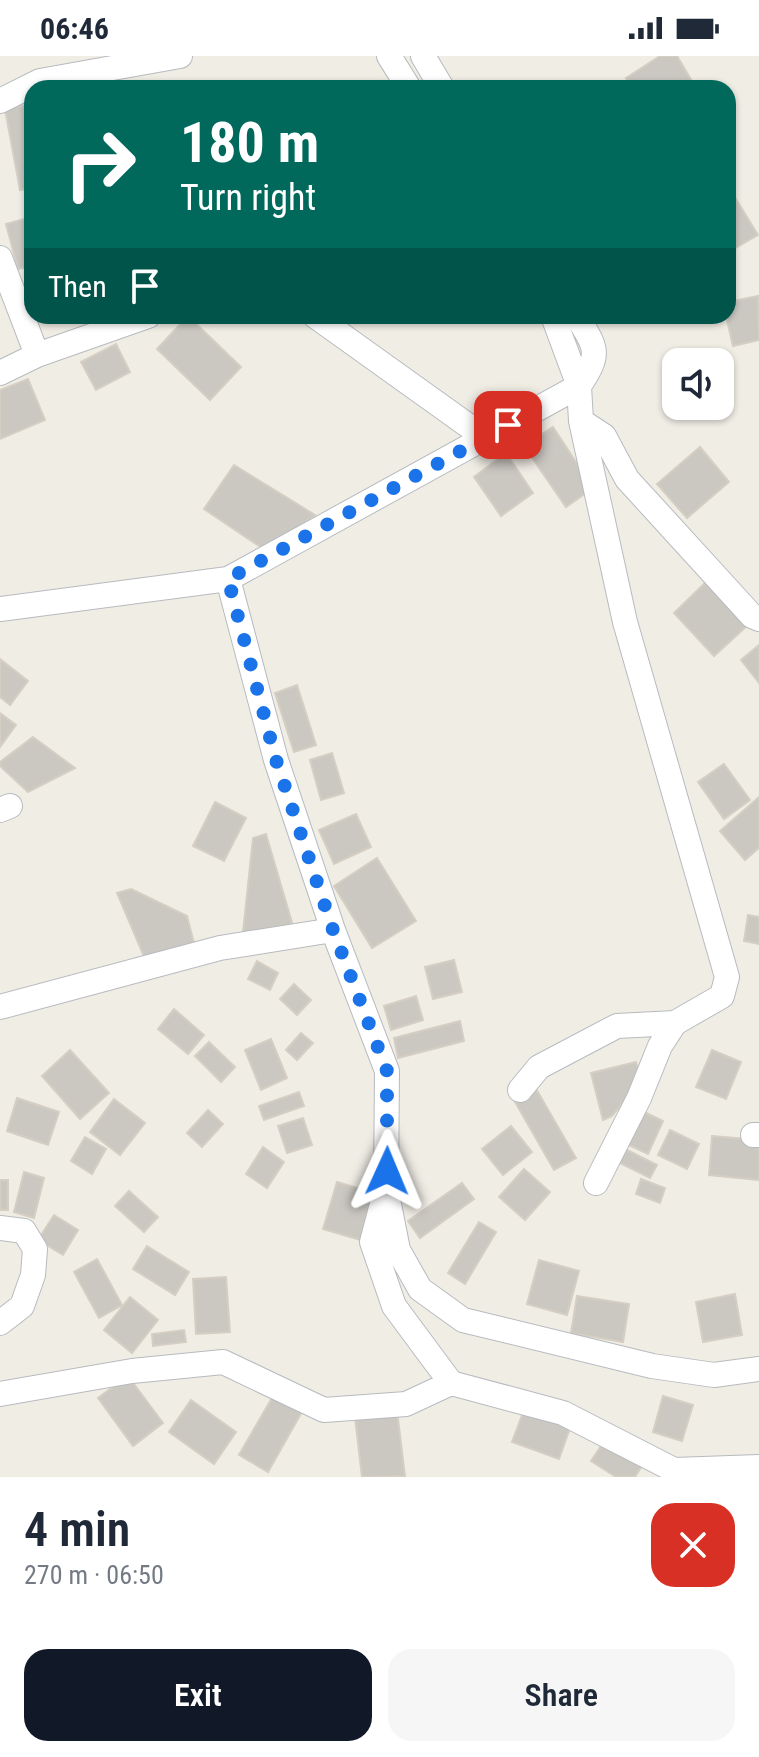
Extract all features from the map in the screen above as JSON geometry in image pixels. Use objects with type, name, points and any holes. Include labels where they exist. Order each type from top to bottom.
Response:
[{"type":"street","points":[[45,80],[124,62],[180,56]]},
{"type":"street","points":[[389,56],[404,80]]},
{"type":"street","points":[[423,56],[437,80]]},
{"type":"street","points":[[0,101],[24,89]]},
{"type":"street","points":[[0,258],[24,321]]},
{"type":"street","points":[[25,324],[37,355]]},
{"type":"street","points":[[0,373],[37,355],[125,324]]},
{"type":"street","points":[[326,324],[484,437]]},
{"type":"street","points":[[520,1090],[539,1067],[617,1026],[675,1023],[722,996],[727,977],[625,622],[581,421],[579,386],[556,324]]},
{"type":"street","points":[[0,609],[228,579],[579,386],[595,360],[593,345],[581,324]]},
{"type":"street","points":[[581,421],[604,436],[627,479],[752,616],[759,619]]},
{"type":"street","points":[[228,579],[276,760],[333,930],[387,1071],[386,1189],[398,1250],[420,1289],[463,1320],[652,1366],[714,1375],[759,1369]]},
{"type":"street","points":[[3,1001],[220,948],[333,930]]},
{"type":"street","points":[[596,1183],[639,1098],[660,1046],[675,1023]]},
{"type":"street","points":[[386,1189],[372,1242],[394,1306],[451,1383],[563,1413],[674,1470],[759,1467]]},
{"type":"street","points":[[0,1228],[24,1231],[35,1249],[33,1275],[22,1306],[0,1323]]},
{"type":"street","points":[[0,1394],[132,1371],[223,1362],[324,1410],[406,1404],[451,1383]]},
{"type":"building","points":[[660,56],[677,56],[691,80],[627,80]]},
{"type":"building","points":[[24,105],[24,189],[20,190],[5,109]]},
{"type":"building","points":[[736,199],[758,235],[736,248]]},
{"type":"building","points":[[24,219],[24,268],[18,269],[6,224]]},
{"type":"building","points":[[758,296],[759,340],[733,346],[728,324],[736,324],[736,300]]},
{"type":"building","points":[[180,324],[196,324],[241,367],[210,400],[157,349]]},
{"type":"building","points":[[116,344],[130,372],[96,390],[81,362]]},
{"type":"building","points":[[28,379],[45,420],[0,439],[0,390]]},
{"type":"building","points":[[553,427],[593,488],[566,507],[524,446]]},
{"type":"building","points":[[700,447],[729,482],[687,518],[657,484]]},
{"type":"building","points":[[506,453],[533,493],[501,516],[474,477]]},
{"type":"building","points":[[234,465],[315,515],[265,550],[204,509]]},
{"type":"building","points":[[707,581],[748,625],[714,656],[674,613]]},
{"type":"building","points":[[759,645],[759,683],[741,660]]},
{"type":"building","points":[[0,659],[28,681],[10,705],[0,697]]},
{"type":"building","points":[[297,685],[316,745],[294,752],[275,693]]},
{"type":"building","points":[[0,713],[16,725],[0,747]]},
{"type":"building","points":[[33,737],[75,768],[28,792],[0,766],[0,762]]},
{"type":"building","points":[[332,753],[344,793],[321,800],[310,760]]},
{"type":"building","points":[[724,764],[750,800],[724,819],[698,782]]},
{"type":"building","points":[[759,797],[759,848],[745,860],[720,831]]},
{"type":"building","points":[[215,802],[246,818],[224,861],[193,846]]},
{"type":"building","points":[[356,814],[371,847],[334,864],[319,830]]},
{"type":"building","points":[[266,834],[293,926],[242,941],[253,838]]},
{"type":"building","points":[[377,858],[416,921],[372,948],[334,886]]},
{"type":"building","points":[[131,889],[187,916],[196,951],[145,959],[117,893]]},
{"type":"building","points":[[748,915],[759,917],[759,944],[744,941]]},
{"type":"building","points":[[454,960],[462,992],[433,999],[425,967]]},
{"type":"building","points":[[257,961],[278,973],[270,990],[248,979]]},
{"type":"building","points":[[294,984],[311,1000],[297,1015],[280,999]]},
{"type":"building","points":[[416,996],[423,1020],[391,1030],[384,1006]]},
{"type":"building","points":[[174,1009],[204,1035],[188,1054],[158,1029]]},
{"type":"building","points":[[460,1021],[464,1041],[398,1058],[394,1038]]},
{"type":"building","points":[[301,1033],[313,1043],[297,1060],[286,1050]]},
{"type":"building","points":[[271,1039],[287,1078],[261,1090],[245,1050]]},
{"type":"building","points":[[209,1042],[235,1067],[221,1082],[195,1056]]},
{"type":"building","points":[[70,1050],[109,1093],[80,1119],[42,1076]]},
{"type":"building","points":[[712,1050],[741,1062],[726,1099],[696,1087]]},
{"type":"building","points":[[636,1062],[641,1081],[612,1116],[603,1120],[591,1073]]},
{"type":"building","points":[[535,1087],[576,1158],[554,1170],[514,1100]]},
{"type":"building","points":[[299,1092],[304,1106],[264,1120],[259,1106]]},
{"type":"building","points":[[17,1098],[59,1112],[48,1145],[7,1131]]},
{"type":"building","points":[[114,1099],[145,1123],[120,1155],[90,1132]]},
{"type":"building","points":[[638,1109],[663,1121],[648,1154],[622,1142]]},
{"type":"building","points":[[208,1110],[223,1124],[202,1147],[187,1133]]},
{"type":"building","points":[[303,1118],[312,1145],[287,1153],[278,1126]]},
{"type":"building","points":[[511,1126],[532,1152],[503,1175],[482,1149]]},
{"type":"building","points":[[670,1130],[699,1144],[687,1169],[658,1155]]},
{"type":"building","points":[[712,1136],[759,1140],[759,1180],[709,1175]]},
{"type":"building","points":[[85,1137],[106,1149],[92,1174],[71,1161]]},
{"type":"building","points":[[263,1147],[284,1162],[267,1188],[246,1174]]},
{"type":"building","points":[[623,1148],[657,1165],[650,1178],[616,1161]]},
{"type":"building","points":[[524,1169],[550,1192],[525,1220],[499,1197]]},
{"type":"building","points":[[24,1172],[44,1178],[34,1218],[14,1212]]},
{"type":"building","points":[[641,1179],[665,1188],[660,1203],[636,1194]]},
{"type":"building","points":[[0,1180],[8,1180],[8,1210],[0,1210]]},
{"type":"building","points":[[337,1182],[378,1194],[364,1241],[323,1229]]},
{"type":"building","points":[[462,1183],[474,1199],[420,1238],[408,1221]]},
{"type":"building","points":[[129,1191],[158,1217],[144,1232],[115,1206]]},
{"type":"building","points":[[54,1215],[78,1230],[63,1255],[38,1240]]},
{"type":"building","points":[[479,1222],[496,1232],[465,1284],[448,1273]]},
{"type":"building","points":[[147,1246],[189,1272],[175,1295],[133,1269]]},
{"type":"building","points":[[97,1259],[122,1305],[99,1318],[74,1272]]},
{"type":"building","points":[[539,1260],[579,1271],[567,1315],[527,1304]]},
{"type":"building","points":[[226,1277],[230,1332],[196,1334],[193,1279]]},
{"type":"building","points":[[735,1294],[742,1335],[703,1342],[696,1302]]},
{"type":"building","points":[[577,1296],[629,1304],[623,1342],[571,1333]]},
{"type":"building","points":[[130,1297],[158,1320],[132,1353],[104,1330]]},
{"type":"building","points":[[184,1330],[186,1342],[153,1346],[152,1334]]},
{"type":"building","points":[[128,1376],[163,1423],[133,1446],[98,1398]]},
{"type":"building","points":[[276,1391],[304,1408],[268,1472],[239,1455]]},
{"type":"building","points":[[663,1396],[693,1405],[682,1441],[653,1432]]},
{"type":"building","points":[[191,1400],[236,1432],[214,1464],[169,1432]]},
{"type":"building","points":[[524,1410],[570,1428],[559,1459],[512,1442]]},
{"type":"building","points":[[397,1411],[405,1476],[362,1477],[355,1417]]},
{"type":"building","points":[[605,1440],[643,1464],[635,1477],[616,1477],[591,1461]]},
{"type":"route","points":[[387,1171],[387,1071],[333,930],[276,760],[228,579],[508,425]]}]
